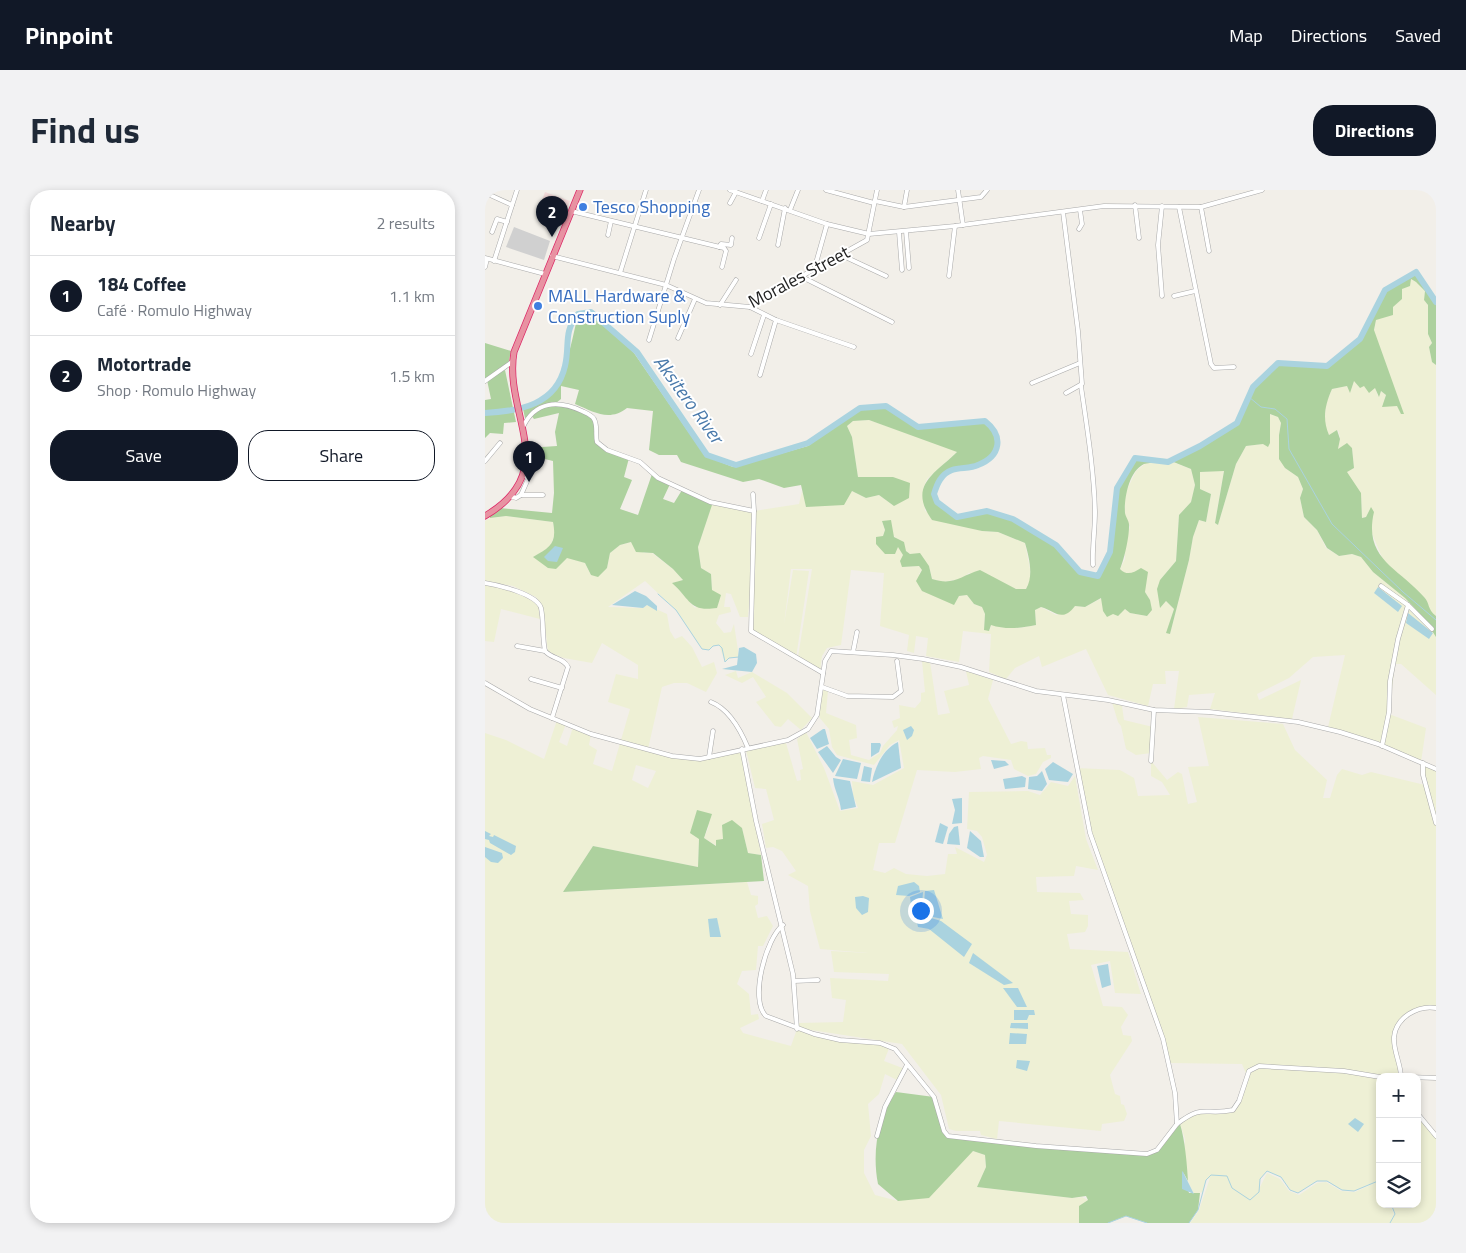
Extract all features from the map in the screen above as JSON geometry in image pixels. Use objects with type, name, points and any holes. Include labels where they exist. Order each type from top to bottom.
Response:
[{"type":"highway","points":[[485,516],[510,496],[523,473],[526,454],[512,362],[516,344],[580,190]]},
{"type":"street","points":[[494,261],[517,190]]},
{"type":"street","points":[[620,273],[646,190]]},
{"type":"street","points":[[649,340],[681,238],[699,190]]},
{"type":"street","points":[[730,190],[827,224],[869,234],[1135,205],[1201,207],[1262,190]]},
{"type":"street","points":[[762,201],[766,190]]},
{"type":"street","points":[[778,245],[787,209],[799,190]]},
{"type":"street","points":[[826,190],[904,207],[983,196],[987,190]]},
{"type":"street","points":[[847,196],[849,190]]},
{"type":"street","points":[[869,234],[877,190]]},
{"type":"street","points":[[904,207],[907,190]]},
{"type":"street","points":[[958,190],[963,225]]},
{"type":"street","points":[[730,203],[736,192]]},
{"type":"street","points":[[490,195],[512,205]]},
{"type":"street","points":[[759,238],[771,204]]},
{"type":"street","points":[[1135,205],[1139,238]]},
{"type":"street","points":[[1162,206],[1158,245],[1162,296]]},
{"type":"street","points":[[1179,207],[1211,364],[1214,368],[1234,367]]},
{"type":"street","points":[[1201,207],[1209,251]]},
{"type":"street","points":[[1079,229],[1081,224],[1080,210]]},
{"type":"street","points":[[571,211],[726,249],[722,267]]},
{"type":"street","points":[[1063,212],[1081,386],[1093,478],[1095,514],[1091,556],[1093,566]]},
{"type":"street","points":[[492,232],[497,219],[507,222]]},
{"type":"street","points":[[608,236],[611,221]]},
{"type":"street","points":[[814,270],[827,224]]},
{"type":"street","points":[[949,276],[955,226]]},
{"type":"street","points":[[906,231],[909,268]]},
{"type":"street","points":[[899,232],[902,270]]},
{"type":"street","name":"Morales Street","points":[[552,256],[666,285],[695,299],[720,305],[750,308],[864,242],[869,234]]},
{"type":"street","points":[[719,247],[721,244],[731,245],[733,238]]},
{"type":"street","points":[[841,255],[886,276]]},
{"type":"street","points":[[485,267],[486,258],[545,274]]},
{"type":"street","points":[[802,277],[893,322]]},
{"type":"street","points":[[720,305],[737,280]]},
{"type":"street","points":[[1174,296],[1195,291]]},
{"type":"street","points":[[678,338],[695,299]]},
{"type":"street","points":[[750,308],[776,320],[854,347]]},
{"type":"street","points":[[751,354],[764,315]]},
{"type":"street","points":[[760,375],[776,320]]},
{"type":"street","points":[[485,381],[512,362]]},
{"type":"street","points":[[1032,383],[1080,363]]},
{"type":"street","points":[[1066,393],[1081,386]]},
{"type":"street","points":[[522,425],[538,411],[555,404],[568,405],[592,416],[596,425],[597,442],[607,450],[640,462],[658,478],[710,502],[754,511]]},
{"type":"street","points":[[485,461],[500,442]]},
{"type":"street","points":[[510,496],[516,498],[521,494],[528,479],[523,473]]},
{"type":"street","points":[[521,494],[543,495]]},
{"type":"street","points":[[753,494],[751,631],[823,673]]},
{"type":"street","points":[[485,583],[510,588],[539,604],[545,651]]},
{"type":"street","points":[[1381,586],[1408,606],[1432,629]]},
{"type":"street","points":[[1381,746],[1389,712],[1390,681],[1398,639],[1408,606]]},
{"type":"street","points":[[853,652],[857,632]]},
{"type":"street","points":[[517,646],[545,651],[567,664],[552,718]]},
{"type":"street","points":[[485,683],[530,710],[591,734],[671,756],[699,759],[788,740],[808,728],[817,715],[823,673],[828,654],[831,651],[853,652],[923,659],[961,667],[1009,684],[1063,696],[1108,700],[1154,710],[1209,712],[1298,722],[1340,732],[1381,746],[1436,769]]},
{"type":"street","points":[[822,687],[847,696],[893,697],[901,691],[897,661]]},
{"type":"street","points":[[531,679],[561,688]]},
{"type":"street","points":[[1063,696],[1085,817],[1163,1039],[1175,1093],[1177,1124]]},
{"type":"street","points":[[711,702],[727,714],[739,730],[748,748]]},
{"type":"street","points":[[1151,761],[1154,710]]},
{"type":"street","points":[[709,757],[713,731]]},
{"type":"street","points":[[742,749],[756,821],[783,925],[794,981],[797,1029]]},
{"type":"street","points":[[1423,763],[1423,774],[1436,823]]},
{"type":"street","points":[[783,925],[772,935],[760,982],[759,1001],[763,1013],[797,1029],[839,1040],[890,1046],[899,1054],[935,1100],[943,1131],[948,1136],[1036,1146],[1147,1154],[1157,1150],[1177,1124],[1193,1112],[1201,1110],[1233,1110],[1242,1096],[1249,1071],[1259,1066],[1344,1071],[1376,1076]]},
{"type":"street","points":[[794,981],[818,980]]},
{"type":"street","points":[[1400,1073],[1394,1039],[1396,1030],[1411,1012],[1428,1007],[1436,1008]]},
{"type":"street","points":[[877,1136],[885,1107],[907,1065]]},
{"type":"street","points":[[1421,1077],[1436,1078]]},
{"type":"street","points":[[1421,1117],[1436,1136]]},
{"type":"shaded area","points":[[545,192],[570,201],[562,223],[537,214]]},
{"type":"shaded area","points":[[514,227],[550,241],[544,260],[506,247]]},
{"type":"green space","points":[[1416,272],[1436,302],[1436,365],[1432,362],[1429,347],[1432,343],[1428,334],[1428,305],[1424,300],[1425,291],[1411,279],[1410,286],[1402,289],[1402,299],[1393,307],[1393,315],[1376,320],[1374,330],[1404,414],[1401,414],[1397,406],[1382,407],[1386,395],[1381,391],[1379,397],[1375,388],[1369,393],[1364,386],[1360,388],[1354,381],[1350,393],[1347,386],[1332,389],[1326,406],[1325,418],[1329,435],[1337,430],[1340,439],[1338,449],[1347,443],[1352,448],[1354,468],[1347,472],[1361,493],[1362,518],[1366,517],[1371,507],[1374,512],[1372,528],[1378,552],[1394,570],[1426,599],[1431,611],[1436,616],[1436,637],[1424,618],[1405,598],[1373,572],[1361,557],[1352,554],[1339,556],[1327,548],[1317,530],[1304,517],[1300,498],[1303,489],[1298,477],[1285,468],[1279,459],[1281,423],[1278,417],[1270,414],[1270,443],[1268,447],[1263,444],[1246,446],[1236,464],[1218,525],[1215,523],[1224,471],[1200,472],[1200,489],[1211,494],[1206,522],[1199,520],[1193,537],[1170,634],[1166,633],[1174,609],[1166,601],[1160,608],[1157,589],[1160,580],[1176,561],[1179,515],[1191,502],[1195,485],[1191,469],[1171,461],[1237,423],[1253,387],[1278,363],[1327,366],[1360,339],[1385,290]]},
{"type":"green space","points":[[1410,279],[1425,291],[1424,300],[1428,305],[1428,334],[1432,343],[1429,347],[1432,362],[1436,365],[1436,616],[1428,610],[1411,586],[1384,562],[1365,517],[1362,518],[1361,494],[1346,472],[1354,468],[1352,448],[1338,449],[1340,437],[1338,430],[1329,435],[1324,424],[1326,403],[1332,389],[1347,386],[1350,392],[1354,380],[1360,388],[1362,385],[1375,387],[1378,396],[1381,391],[1386,395],[1385,398],[1397,406],[1374,331],[1376,320],[1402,299],[1402,289]]},
{"type":"green space","points":[[588,315],[599,320],[634,353],[705,456],[733,467],[808,446],[860,408],[886,406],[918,427],[985,421],[995,433],[997,439],[995,451],[986,461],[978,465],[955,469],[945,474],[938,483],[934,494],[937,502],[957,516],[987,511],[1013,519],[1056,545],[1080,572],[1098,575],[1110,552],[1117,488],[1135,458],[1168,462],[1147,463],[1139,467],[1131,479],[1125,500],[1125,513],[1129,523],[1129,532],[1120,569],[1128,573],[1141,568],[1148,572],[1145,592],[1150,600],[1152,610],[1147,616],[1130,613],[1125,609],[1118,616],[1113,614],[1107,617],[1103,611],[1101,598],[1085,607],[1075,606],[1062,615],[1041,607],[1035,610],[1036,625],[1002,628],[991,625],[989,631],[984,630],[985,614],[982,607],[974,604],[967,595],[959,596],[954,605],[922,591],[916,581],[922,570],[919,566],[902,567],[900,561],[903,555],[898,547],[895,554],[885,554],[876,544],[876,537],[883,536],[885,530],[882,521],[891,520],[894,537],[904,542],[906,551],[910,554],[920,553],[929,566],[932,579],[952,581],[980,570],[1016,589],[1026,589],[1030,578],[1030,566],[1025,543],[998,532],[982,531],[932,520],[925,508],[922,498],[923,489],[927,481],[957,452],[869,420],[853,421],[847,426],[852,437],[858,477],[893,477],[910,483],[909,498],[894,506],[879,495],[866,498],[852,491],[844,505],[806,507],[801,485],[784,488],[759,479],[743,482],[681,462],[677,455],[659,455],[649,450],[653,411],[627,408],[614,414],[601,414],[575,404],[579,390],[561,386],[561,399],[556,403],[568,405],[594,419],[599,441],[607,448],[629,458],[624,477],[632,480],[620,509],[638,515],[652,474],[670,484],[663,499],[674,503],[682,490],[715,504],[712,505],[698,547],[701,568],[711,574],[712,590],[721,595],[717,608],[708,609],[695,606],[672,583],[683,580],[673,569],[653,553],[636,552],[631,542],[620,545],[610,553],[607,568],[598,577],[591,575],[585,563],[567,558],[556,569],[548,568],[533,557],[551,544],[554,535],[553,522],[506,516],[490,518],[490,513],[500,508],[552,513],[554,493],[553,461],[528,455],[527,448],[557,446],[555,432],[559,413],[534,419],[531,415],[525,418],[523,409],[537,403],[556,385],[567,360],[577,319]]},
{"type":"green space","points":[[485,343],[511,351],[508,365],[500,372],[505,370],[516,422],[504,423],[503,434],[490,433],[485,438],[485,400],[491,399],[487,380],[485,380]]},
{"type":"green space","points":[[1269,414],[1278,417],[1281,423],[1279,435],[1285,468],[1298,477],[1303,489],[1300,498],[1304,517],[1317,530],[1326,548],[1339,556],[1352,554],[1361,557],[1373,572],[1405,598],[1434,627],[1436,637],[1436,695],[1401,664],[1395,664],[1389,714],[1426,728],[1421,762],[1328,727],[1345,655],[1313,657],[1289,678],[1257,694],[1259,700],[1301,680],[1292,719],[1210,709],[1215,693],[1189,695],[1187,707],[1174,709],[1179,671],[1165,671],[1166,684],[1153,684],[1148,706],[1108,695],[1086,649],[1042,667],[1039,656],[1015,668],[1006,679],[989,672],[991,634],[963,631],[959,662],[926,656],[928,638],[916,636],[914,653],[907,651],[909,635],[880,626],[884,573],[851,570],[841,645],[827,648],[822,656],[820,671],[798,657],[812,569],[791,569],[784,624],[793,570],[809,571],[796,658],[751,631],[750,595],[748,617],[740,617],[731,594],[726,593],[724,607],[730,607],[731,612],[719,615],[716,623],[724,633],[731,632],[734,624],[739,657],[729,658],[725,662],[719,645],[713,646],[709,650],[702,649],[676,610],[645,581],[608,607],[643,608],[647,605],[667,614],[670,631],[675,639],[682,636],[692,647],[702,667],[714,662],[717,673],[706,692],[687,683],[674,683],[662,687],[648,749],[672,756],[699,759],[742,749],[761,855],[748,853],[742,828],[723,839],[717,846],[704,838],[710,824],[699,839],[698,867],[593,846],[563,892],[747,882],[751,895],[758,896],[758,904],[755,906],[758,918],[767,916],[773,926],[763,946],[758,946],[756,970],[742,971],[737,984],[749,994],[751,1015],[758,1014],[759,1019],[740,1028],[743,1033],[791,1046],[797,1029],[840,1040],[890,1046],[884,1061],[905,1069],[899,1081],[885,1074],[879,1094],[868,1104],[871,1136],[864,1150],[864,1173],[875,1195],[898,1201],[973,1151],[985,1155],[986,1167],[977,1187],[1072,1198],[1082,1197],[1088,1200],[1079,1207],[1079,1223],[485,1223],[485,733],[506,740],[544,759],[557,720],[566,724],[559,742],[567,746],[573,727],[591,734],[589,745],[597,750],[593,764],[612,771],[630,709],[608,702],[616,674],[638,679],[638,665],[602,643],[592,663],[564,658],[548,652],[543,608],[536,597],[513,586],[485,581],[485,521],[490,518],[506,516],[553,522],[555,534],[550,547],[534,557],[570,558],[585,563],[591,575],[607,568],[610,553],[620,545],[632,542],[644,553],[652,553],[673,569],[683,580],[673,583],[695,608],[712,590],[711,574],[701,568],[698,547],[712,504],[754,511],[799,504],[802,491],[807,507],[852,491],[866,498],[879,495],[894,506],[893,477],[858,477],[852,437],[847,426],[853,421],[869,420],[927,440],[946,440],[957,452],[927,479],[923,489],[925,511],[982,531],[998,532],[1025,543],[1030,569],[1030,583],[1026,589],[1016,589],[969,573],[961,579],[943,582],[932,579],[929,566],[906,551],[882,521],[885,530],[883,536],[901,549],[903,555],[902,567],[919,566],[922,570],[919,574],[943,599],[954,604],[959,596],[967,595],[974,604],[982,607],[985,614],[984,630],[990,630],[991,624],[1000,627],[1019,628],[1036,625],[1035,610],[1041,607],[1056,615],[1075,606],[1085,607],[1102,598],[1103,611],[1113,614],[1125,609],[1130,613],[1147,616],[1150,600],[1133,573],[1124,573],[1120,569],[1125,559],[1125,545],[1130,526],[1125,515],[1125,494],[1136,471],[1145,464],[1162,458],[1191,469],[1195,485],[1191,502],[1179,515],[1176,561],[1160,580],[1160,607],[1166,601],[1174,609],[1167,632],[1170,634],[1193,537],[1199,520],[1206,522],[1211,494],[1200,489],[1200,472],[1224,470],[1215,523],[1218,525],[1236,464],[1246,446],[1270,443]],"holes":[[[636,765],[656,771],[648,788],[632,780]]]},
{"type":"green space","points":[[485,584],[509,590],[538,603],[540,619],[501,609],[494,642],[485,641]]},
{"type":"green space","points":[[922,661],[930,662],[938,715],[950,713],[944,691],[969,685],[966,671],[993,680],[988,699],[1011,744],[1021,741],[1027,742],[1028,749],[1045,748],[1047,755],[1051,755],[1051,758],[1043,762],[1036,774],[1028,776],[1014,769],[1011,760],[983,756],[979,758],[981,769],[955,772],[917,770],[895,843],[879,843],[873,870],[885,873],[894,868],[906,874],[927,876],[945,874],[948,854],[957,854],[955,847],[984,862],[987,855],[982,837],[977,831],[967,829],[969,792],[1028,791],[1040,795],[1051,782],[1068,786],[1075,776],[1086,839],[1098,870],[1076,866],[1074,876],[1036,877],[1037,892],[1080,893],[1084,900],[1069,901],[1071,914],[1088,915],[1088,926],[1085,932],[1067,934],[1070,949],[1128,952],[1141,994],[1115,993],[1110,961],[1091,965],[1103,1006],[1122,1007],[1128,1015],[1121,1027],[1123,1035],[1131,1036],[1132,1041],[1110,1075],[1115,1094],[1120,1096],[1121,1104],[1124,1105],[1127,1114],[1124,1121],[1102,1124],[1101,1131],[999,1121],[997,1139],[981,1135],[980,1131],[956,1131],[949,1129],[941,1095],[902,1044],[798,1028],[798,1023],[843,1022],[846,1000],[832,998],[830,978],[888,981],[889,974],[834,972],[831,951],[868,953],[820,949],[810,911],[808,886],[788,875],[796,871],[782,851],[773,847],[766,848],[762,824],[774,820],[766,789],[755,788],[746,750],[786,743],[797,781],[801,780],[800,770],[803,769],[797,739],[806,732],[824,768],[840,811],[858,808],[853,795],[852,781],[873,785],[904,768],[899,740],[890,745],[874,765],[837,755],[832,747],[829,729],[819,717],[823,689],[828,690],[826,713],[856,725],[857,738],[849,740],[851,755],[869,760],[880,753],[883,746],[897,730],[898,726],[894,728],[892,721],[900,718],[899,705],[915,708],[921,701],[921,693],[925,692]]},
{"type":"green space","points":[[736,671],[738,678],[752,672],[787,693],[812,718],[801,730],[788,719],[781,727],[775,726],[756,702],[766,697],[753,677],[742,683],[725,675]]},
{"type":"green space","points":[[1112,702],[1122,706],[1124,720],[1153,727],[1151,753],[1136,755],[1126,749],[1121,726]]},
{"type":"green space","points":[[1198,717],[1283,724],[1295,750],[1327,780],[1323,798],[1330,798],[1337,775],[1342,769],[1362,775],[1371,772],[1425,785],[1422,764],[1436,769],[1436,1008],[1423,1008],[1411,1013],[1396,1030],[1395,1043],[1400,1073],[1376,1073],[1376,1182],[1354,1191],[1341,1190],[1327,1181],[1317,1181],[1298,1193],[1290,1190],[1281,1177],[1267,1171],[1260,1179],[1260,1187],[1267,1173],[1280,1179],[1289,1191],[1299,1195],[1317,1183],[1326,1182],[1341,1191],[1355,1192],[1376,1182],[1376,1208],[1392,1208],[1394,1214],[1392,1219],[1395,1214],[1393,1208],[1421,1208],[1421,1118],[1436,1136],[1436,1223],[1190,1223],[1199,1210],[1210,1178],[1206,1180],[1203,1192],[1194,1194],[1188,1181],[1184,1155],[1185,1139],[1180,1124],[1193,1112],[1224,1111],[1237,1107],[1247,1076],[1242,1064],[1170,1063],[1090,833],[1076,768],[1120,770],[1134,778],[1138,796],[1170,795],[1162,782],[1151,776],[1151,761],[1167,780],[1178,772],[1182,774],[1188,804],[1197,802],[1188,767],[1209,766]]},
{"type":"green space","points":[[697,810],[712,814],[704,838],[716,846],[716,840],[723,839],[722,825],[732,820],[742,828],[748,853],[761,855],[764,881],[563,892],[593,846],[698,867],[699,839],[690,833]]},
{"type":"green space","points":[[896,1092],[934,1097],[944,1131],[953,1137],[1024,1145],[1152,1153],[1177,1124],[1180,1124],[1188,1181],[1183,1172],[1189,1193],[1200,1193],[1198,1210],[1189,1223],[1147,1223],[1126,1216],[1108,1223],[1079,1223],[1079,1206],[1088,1200],[1086,1196],[1072,1198],[977,1187],[986,1167],[985,1155],[973,1151],[929,1198],[898,1201],[878,1184],[876,1172],[876,1148],[880,1124]]},
{"type":"water","points":[[555,546],[563,548],[557,562],[548,561],[544,557]]},
{"type":"water","points":[[1378,587],[1402,606],[1398,612],[1374,593]]},
{"type":"water","points":[[635,591],[646,596],[657,606],[657,611],[647,605],[643,608],[612,605]]},
{"type":"water","points":[[1408,613],[1433,633],[1429,639],[1406,623]]},
{"type":"water","points":[[744,647],[756,654],[757,663],[752,672],[722,669],[737,665],[739,648]]},
{"type":"water","points":[[911,726],[914,730],[912,736],[907,740],[903,730]]},
{"type":"water","points":[[825,729],[829,744],[817,749],[810,738]]},
{"type":"water","points":[[898,742],[901,768],[872,782],[875,770],[884,754]]},
{"type":"water","points":[[871,743],[880,743],[881,745],[879,752],[871,757]]},
{"type":"water","points":[[827,746],[841,760],[833,773],[818,752]]},
{"type":"water","points":[[843,759],[861,763],[857,779],[835,776]]},
{"type":"water","points":[[991,760],[1005,761],[1009,765],[994,769]]},
{"type":"water","points":[[1053,762],[1073,774],[1068,782],[1049,780],[1045,769]]},
{"type":"water","points":[[864,766],[872,768],[870,782],[861,781]]},
{"type":"water","points":[[1042,771],[1047,784],[1042,791],[1028,789],[1029,777],[1037,776]]},
{"type":"water","points":[[1022,776],[1026,778],[1025,787],[1005,789],[1003,779]]},
{"type":"water","points":[[833,778],[850,781],[856,807],[841,810]]},
{"type":"water","points":[[962,798],[962,823],[952,824],[955,810],[952,799]]},
{"type":"water","points":[[940,823],[948,827],[943,844],[935,842]]},
{"type":"water","points":[[958,826],[960,845],[947,844],[949,834],[954,827]]},
{"type":"water","points":[[485,831],[491,834],[489,836],[493,837],[494,835],[516,846],[515,852],[511,855],[490,843],[489,840],[485,839]]},
{"type":"water","points":[[970,831],[981,841],[984,857],[980,857],[967,848]]},
{"type":"water","points":[[485,847],[502,853],[503,858],[498,863],[491,862],[485,857]]},
{"type":"water","points":[[914,882],[919,886],[920,892],[909,896],[896,895],[898,886]]},
{"type":"water","points":[[934,890],[943,919],[923,915],[925,891]]},
{"type":"water","points":[[923,892],[922,905],[911,905],[910,897]]},
{"type":"water","points":[[863,896],[869,898],[868,912],[862,915],[856,908],[855,897]]},
{"type":"water","points":[[915,913],[941,921],[972,944],[964,957],[929,929],[918,927]]},
{"type":"water","points":[[717,918],[721,937],[710,937],[708,919]]},
{"type":"water","points":[[973,953],[1013,983],[1004,985],[969,963]]},
{"type":"water","points":[[1108,964],[1111,985],[1102,988],[1097,966]]},
{"type":"water","points":[[1003,988],[1018,988],[1027,1007],[1017,1007]]},
{"type":"water","points":[[1014,1010],[1034,1010],[1035,1015],[1029,1015],[1027,1020],[1014,1020]]},
{"type":"water","points":[[1011,1023],[1028,1023],[1028,1029],[1010,1028]]},
{"type":"water","points":[[1010,1033],[1027,1034],[1026,1044],[1009,1044]]},
{"type":"water","points":[[1017,1060],[1030,1061],[1027,1071],[1016,1068]]},
{"type":"water","points":[[1355,1118],[1364,1124],[1358,1132],[1348,1124]]},
{"type":"water","points":[[1183,1172],[1194,1194],[1182,1189]]},
{"type":"waterway","name":"Aksitero River","points":[[485,413],[523,408],[535,403],[554,390],[565,366],[570,327],[578,314],[591,312],[637,352],[707,455],[736,465],[808,443],[860,408],[886,406],[918,427],[985,421],[995,433],[997,439],[995,451],[986,461],[978,465],[955,469],[945,474],[938,483],[934,494],[937,502],[957,517],[987,511],[1013,519],[1056,545],[1080,572],[1098,576],[1110,552],[1117,488],[1135,458],[1168,462],[1200,446],[1237,423],[1253,387],[1278,363],[1327,366],[1360,339],[1385,290],[1416,272],[1436,302]]},
{"type":"waterway","points":[[1249,397],[1261,407],[1275,409],[1287,419],[1289,449],[1332,524],[1403,592],[1436,620]]},
{"type":"waterway","points":[[658,594],[676,610],[702,649],[709,650],[713,646],[719,645],[722,648],[725,662],[729,658],[739,657]]},
{"type":"waterway","points":[[1189,1223],[1198,1210],[1206,1180],[1211,1175],[1227,1176],[1232,1188],[1250,1200],[1259,1192],[1260,1179],[1267,1171],[1281,1177],[1290,1190],[1298,1193],[1317,1181],[1327,1181],[1342,1190],[1354,1191],[1376,1182]]},
{"type":"waterway","points":[[1390,1223],[1395,1214],[1393,1208]]},
{"type":"waterway","points":[[1108,1223],[1126,1216],[1147,1223]]},
{"type":"place","name":"Tesco Shopping","points":[[583,207]]},
{"type":"place","name":"Motortrade","points":[[552,237]]},
{"type":"place","name":"MALL Hardware & Construction Suply","points":[[538,306]]},
{"type":"place","name":"184 Coffee","points":[[529,482]]}]
